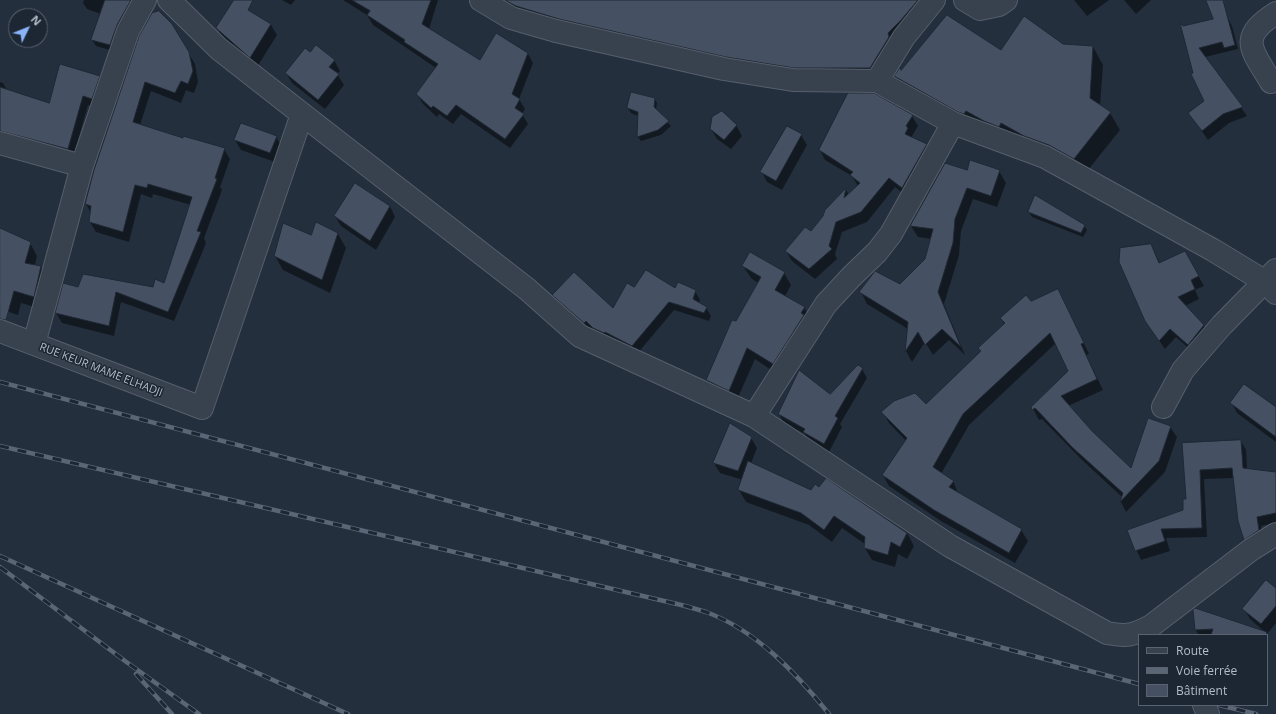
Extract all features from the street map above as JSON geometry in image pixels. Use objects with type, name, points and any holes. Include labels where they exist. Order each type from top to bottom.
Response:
[{"type":"street","points":[[34,344],[82,166],[128,31],[145,0]]},
{"type":"street","points":[[169,0],[219,49],[527,289],[580,336],[754,416],[950,546],[1107,633],[1121,636],[1138,634]]},
{"type":"street","points":[[481,0],[511,18],[556,31],[724,69],[793,80],[877,81],[953,123],[1045,157],[1272,281],[1222,325],[1183,370],[1163,407]]},
{"type":"street","points":[[877,81],[904,37],[934,0]]},
{"type":"street","points":[[965,0],[980,9],[999,5],[1006,0]]},
{"type":"street","points":[[1271,82],[1254,53],[1250,40],[1254,31],[1276,13]]},
{"type":"street","name":"RUE KEUR MAME ELHADJI","points":[[0,331],[202,408],[302,114]]},
{"type":"street","points":[[754,416],[826,304],[877,252],[891,234],[953,123]]},
{"type":"street","points":[[0,143],[82,166]]},
{"type":"street","points":[[1138,634],[1155,630],[1252,549],[1276,534]]},
{"type":"building","points":[[105,0],[131,0],[117,25],[110,45],[91,40]]},
{"type":"building","points":[[234,0],[253,0],[248,10],[271,24],[250,58],[216,28]]},
{"type":"building","points":[[352,0],[431,0],[422,24],[480,60],[496,33],[528,53],[512,94],[520,99],[515,108],[524,114],[505,139],[456,105],[447,116],[433,106],[431,108],[416,94],[438,64],[404,42],[405,40],[367,15],[370,11]]},
{"type":"building","points":[[505,0],[918,0],[888,33],[889,37],[870,68],[794,68],[726,57],[559,19],[516,6]]},
{"type":"building","points":[[1206,0],[1223,0],[1235,45],[1224,48],[1222,42],[1199,48],[1243,107],[1223,114],[1202,131],[1188,113],[1204,101],[1191,74],[1193,73],[1180,23],[1183,26],[1213,19]]},
{"type":"building","points":[[159,11],[172,24],[189,52],[193,71],[188,84],[181,81],[175,93],[145,82],[133,122],[183,138],[183,136],[225,148],[215,178],[217,179],[197,231],[201,232],[168,312],[116,292],[109,326],[55,313],[63,283],[78,287],[83,274],[153,287],[155,279],[164,283],[192,197],[148,184],[147,188],[135,185],[123,232],[89,222],[91,206],[85,204],[94,170],[139,36],[152,13]]},
{"type":"building","points":[[947,15],[1001,50],[1024,16],[1063,44],[1093,46],[1090,98],[1111,112],[1074,159],[1049,145],[1024,136],[1001,123],[999,127],[966,111],[964,114],[958,112],[894,76],[900,67],[901,70]]},
{"type":"building","points":[[316,45],[335,60],[329,67],[339,74],[318,100],[285,73],[305,48],[310,52]]},
{"type":"building","points":[[60,64],[100,76],[92,99],[83,96],[68,149],[0,131],[0,87],[49,103]]},
{"type":"building","points":[[631,92],[655,98],[654,107],[669,121],[658,130],[637,137],[638,112],[627,108]]},
{"type":"building","points":[[848,93],[874,93],[913,115],[906,126],[908,128],[905,134],[927,144],[902,188],[889,178],[861,212],[836,222],[829,246],[832,249],[809,269],[785,251],[805,227],[811,231],[823,216],[825,210],[846,188],[844,198],[860,183],[850,175],[853,172],[819,150]]},
{"type":"building","points":[[722,111],[737,125],[724,140],[710,129],[712,117]]},
{"type":"building","points":[[241,123],[277,136],[270,153],[234,140]]},
{"type":"building","points":[[787,126],[802,134],[776,181],[760,172]]},
{"type":"building","points":[[970,160],[1000,170],[991,196],[967,188],[955,219],[953,243],[938,292],[961,347],[942,329],[925,345],[918,332],[905,352],[908,322],[859,292],[875,271],[900,284],[925,259],[933,229],[910,226],[945,163],[967,170]]},
{"type":"building","points":[[355,183],[390,206],[370,241],[334,216]]},
{"type":"building","points":[[1035,195],[1085,225],[1081,233],[1028,212]]},
{"type":"building","points":[[316,222],[338,233],[322,280],[274,256],[283,223],[311,235]]},
{"type":"building","points":[[0,228],[31,242],[25,263],[41,266],[34,297],[14,291],[6,320],[0,319]]},
{"type":"building","points":[[1151,244],[1159,263],[1185,251],[1199,276],[1191,280],[1195,289],[1178,297],[1204,325],[1188,345],[1170,329],[1159,341],[1145,321],[1119,262],[1120,248]]},
{"type":"building","points":[[750,252],[785,272],[775,290],[805,307],[801,313],[804,315],[773,364],[747,348],[729,391],[706,380],[732,320],[736,321],[761,277],[742,266]]},
{"type":"building","points":[[646,270],[675,288],[678,282],[696,290],[693,299],[707,307],[704,313],[669,302],[632,346],[605,332],[604,333],[593,328],[586,321],[584,323],[552,295],[574,272],[613,308],[627,283],[634,287]]},
{"type":"building","points":[[1058,289],[1084,343],[1081,344],[1097,379],[1061,396],[1092,431],[1131,468],[1148,418],[1171,426],[1159,461],[1120,502],[1123,493],[1073,448],[1035,408],[1032,410],[1031,407],[1068,371],[1050,333],[963,414],[933,467],[954,481],[949,487],[1022,529],[1009,553],[934,510],[882,475],[907,438],[881,412],[894,401],[915,393],[926,404],[981,351],[978,348],[1005,323],[1000,318],[1026,295],[1031,301]]},
{"type":"building","points":[[858,365],[863,368],[835,416],[838,418],[824,444],[803,432],[805,429],[778,414],[799,370],[830,394]]},
{"type":"building","points":[[1244,384],[1276,407],[1276,437],[1230,403]]},
{"type":"building","points":[[730,423],[752,437],[738,471],[713,463]]},
{"type":"building","points":[[1241,440],[1243,468],[1276,472],[1276,513],[1257,517],[1259,530],[1244,540],[1238,521],[1232,468],[1200,470],[1202,528],[1161,529],[1165,541],[1135,551],[1127,530],[1183,510],[1183,499],[1186,499],[1182,443]]},
{"type":"building","points":[[748,461],[811,490],[815,484],[819,487],[826,478],[907,533],[900,547],[891,542],[888,555],[864,548],[865,537],[834,516],[824,530],[801,513],[738,490]]},
{"type":"building","points":[[1266,580],[1276,588],[1276,606],[1261,624],[1242,609]]},
{"type":"building","points":[[1195,608],[1267,632],[1266,634],[1211,634],[1213,629],[1195,630],[1193,610]]},
{"type":"railway","points":[[0,382],[1138,684]]},
{"type":"railway","points":[[0,446],[706,612],[742,630],[774,655],[817,699],[829,714]]},
{"type":"railway","points":[[0,556],[348,714]]},
{"type":"railway","points":[[0,567],[125,661],[199,714]]},
{"type":"railway","points":[[136,674],[172,714]]},
{"type":"railway","points":[[1223,706],[1256,714]]}]
